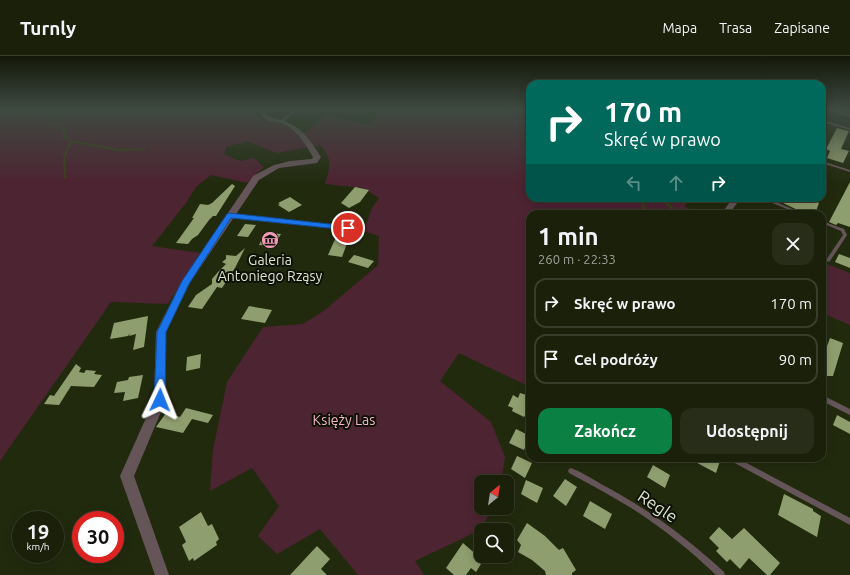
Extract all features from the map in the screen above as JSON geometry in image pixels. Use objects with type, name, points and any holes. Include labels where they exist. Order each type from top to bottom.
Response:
[{"type":"street","points":[[162,575],[127,476],[160,400],[161,332],[185,283],[256,178],[263,172],[277,165],[314,161],[317,157],[304,136],[300,133]]},
{"type":"lane","points":[[826,163],[850,171]]},
{"type":"lane","points":[[772,202],[793,210]]},
{"type":"lane","points":[[229,216],[348,228]]},
{"type":"lane","points":[[826,224],[843,230],[845,235],[828,260]]},
{"type":"lane","points":[[826,400],[850,412]]},
{"type":"lane","points":[[738,462],[850,522]]},
{"type":"lane","name":"Regle","points":[[572,471],[608,491],[659,523],[695,551],[721,575]]},
{"type":"green space","name":"Księży Las","points":[[0,133],[295,133],[300,137],[304,133],[526,133],[526,202],[688,202],[684,206],[692,210],[526,210],[526,385],[459,353],[440,381],[491,422],[505,457],[502,475],[474,475],[474,515],[489,515],[484,523],[474,523],[474,533],[415,561],[424,575],[358,575],[320,529],[277,554],[258,536],[279,506],[252,468],[210,491],[213,450],[227,382],[263,327],[303,324],[325,310],[378,265],[379,236],[364,231],[372,208],[379,198],[363,188],[325,184],[329,168],[329,159],[320,145],[277,153],[247,141],[226,147],[224,154],[240,161],[254,158],[264,167],[247,183],[211,175],[196,187],[186,203],[152,246],[200,253],[168,304],[111,302],[0,461]]},
{"type":"green space","points":[[826,264],[850,273],[850,325],[826,315]]},
{"type":"building","points":[[834,133],[848,133],[841,149],[849,151],[843,163],[827,158],[830,151],[826,149]]},
{"type":"building","points":[[850,182],[850,227],[838,223],[836,225],[829,222]]},
{"type":"building","points":[[232,184],[235,186],[216,216],[213,216],[209,220],[198,235],[188,244],[176,243],[194,218],[192,218],[200,204],[208,205],[212,203]]},
{"type":"building","points":[[355,187],[369,190],[360,202],[349,208],[341,203]]},
{"type":"building","points":[[290,197],[302,205],[289,212],[278,205],[280,204],[278,203]]},
{"type":"building","points":[[783,203],[819,203],[816,210],[798,210]]},
{"type":"building","points":[[245,224],[256,225],[248,237],[237,236]]},
{"type":"building","name":"Galeria Antoniego Rząsy","points":[[265,233],[281,234],[274,246],[259,245]]},
{"type":"building","points":[[336,237],[349,238],[342,257],[328,255]]},
{"type":"building","points":[[245,248],[235,268],[222,288],[217,287],[202,309],[188,307],[196,295],[212,284],[212,279],[226,264],[222,262],[226,259],[226,255],[236,256]]},
{"type":"building","points":[[839,254],[850,258],[850,268],[835,262]]},
{"type":"building","points":[[354,255],[374,261],[368,268],[348,262]]},
{"type":"building","points":[[249,306],[272,310],[265,323],[241,319]]},
{"type":"building","points":[[148,316],[144,347],[133,350],[136,334],[129,336],[130,333],[128,336],[110,339],[114,323]]},
{"type":"building","points":[[830,338],[843,343],[833,376],[826,376],[826,349]]},
{"type":"building","points":[[201,354],[200,368],[186,371],[187,357]]},
{"type":"building","points":[[76,364],[81,368],[79,372],[84,373],[86,370],[96,371],[94,374],[102,375],[94,387],[71,386],[59,405],[44,404],[50,395],[54,396]]},
{"type":"building","points":[[143,375],[138,398],[123,401],[125,392],[114,393],[117,382],[128,380],[129,377]]},
{"type":"building","points":[[520,393],[526,395],[526,414],[524,417],[512,411],[513,408],[508,406],[513,395],[518,398]]},
{"type":"building","points":[[186,408],[213,415],[208,423],[192,419],[183,433],[156,427],[166,413],[180,417]]},
{"type":"building","points":[[837,415],[850,422],[850,434],[833,425]]},
{"type":"building","points":[[516,429],[526,434],[526,445],[524,450],[509,443]]},
{"type":"building","points":[[517,456],[526,460],[526,462],[532,463],[525,478],[511,469]]},
{"type":"building","points":[[695,462],[720,462],[716,473]]},
{"type":"building","points":[[653,465],[670,475],[665,488],[647,477]]},
{"type":"building","points":[[565,479],[577,487],[566,506],[553,496]]},
{"type":"building","points":[[526,480],[543,488],[537,503],[521,494]]},
{"type":"building","points":[[784,494],[813,509],[813,511],[821,516],[817,537],[778,515]]},
{"type":"building","points":[[590,501],[612,514],[605,529],[583,516]]},
{"type":"building","points":[[201,512],[208,526],[212,524],[219,539],[216,542],[217,545],[194,561],[193,558],[189,561],[182,545],[186,542],[179,527]]},
{"type":"building","points":[[527,523],[545,536],[559,550],[563,548],[576,570],[572,573],[572,575],[546,575],[545,571],[532,560],[518,552],[521,545],[517,540]]},
{"type":"building","points":[[719,527],[732,539],[744,528],[780,563],[770,575],[767,575],[749,558],[740,569],[730,559],[727,562],[716,551],[719,548],[709,538]]},
{"type":"building","points":[[463,543],[474,553],[474,563],[481,564],[476,572],[471,568],[466,575],[454,575],[446,568]]},
{"type":"building","points":[[317,546],[330,559],[321,569],[327,575],[290,575]]},
{"type":"waterway","points":[[64,133],[64,137],[71,141]]},
{"type":"waterway","points":[[65,177],[64,158],[71,141]]},
{"type":"waterway","points":[[71,141],[118,150],[145,149]]},
{"type":"waterway","points":[[643,202],[644,210]]},
{"type":"waterway","points":[[665,202],[672,208]]},
{"type":"place","name":"Galeria Antoniego Rząsy","points":[[270,240]]},
{"type":"route","points":[[160,400],[161,332],[185,283],[229,216],[348,228]]}]
